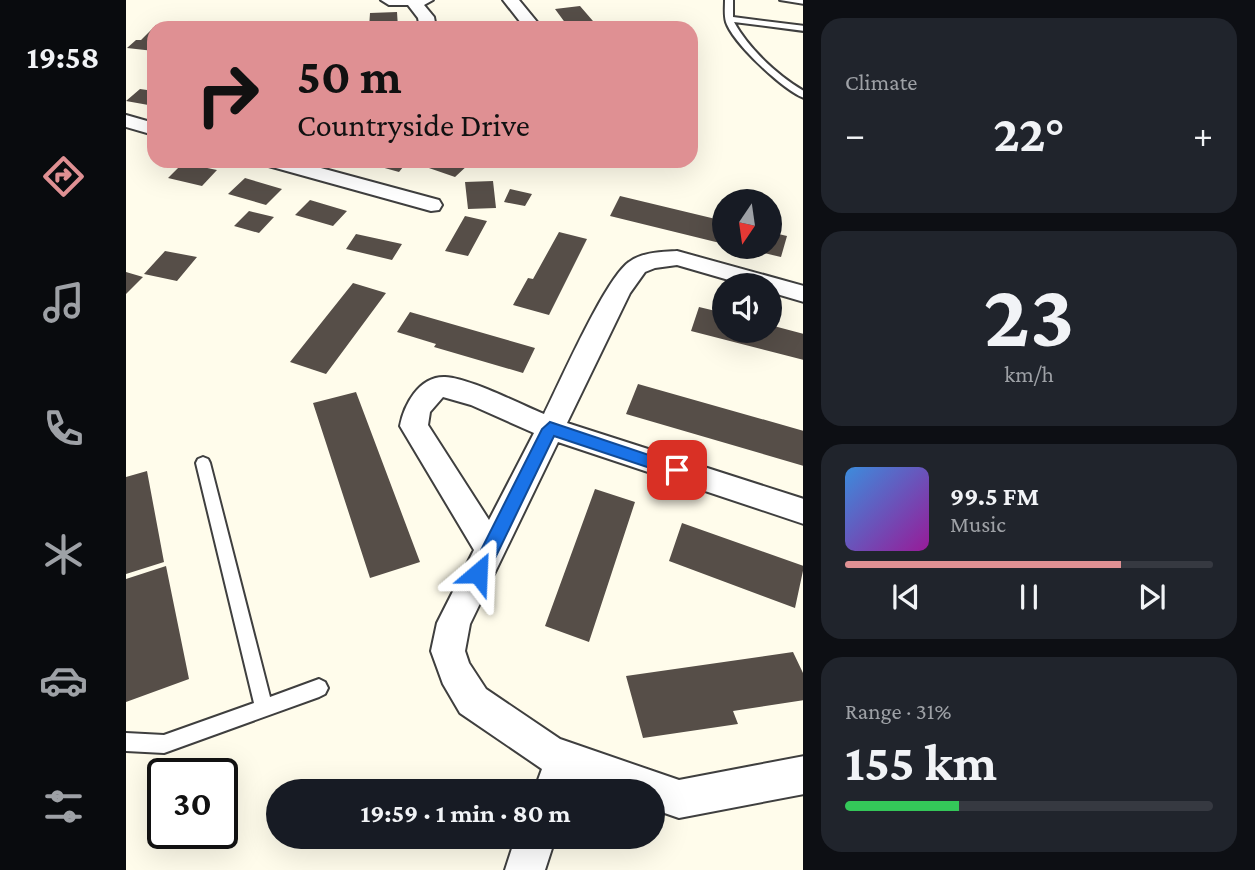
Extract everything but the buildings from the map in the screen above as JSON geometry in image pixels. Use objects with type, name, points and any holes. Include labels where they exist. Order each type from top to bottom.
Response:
[{"type":"street","points":[[389,0],[420,1],[427,21]]},
{"type":"street","points":[[511,0],[528,21]]},
{"type":"street","points":[[126,121],[147,127]]},
{"type":"street","points":[[297,168],[431,205]]},
{"type":"street","points":[[803,294],[677,258],[651,261],[637,267],[619,290],[490,548],[454,623],[448,651],[455,672],[473,701],[539,747],[559,775],[679,799],[803,775]]},
{"type":"street","points":[[490,548],[414,426],[417,409],[435,389],[445,387],[481,398],[550,429],[803,512]]},
{"type":"street","points":[[525,870],[532,849]]},
{"type":"lane","points":[[729,0],[729,19],[739,35],[788,86],[803,95]]},
{"type":"lane","points":[[784,0],[803,2]]},
{"type":"lane","points":[[729,19],[803,29]]},
{"type":"lane","points":[[203,463],[264,709]]},
{"type":"lane","points":[[126,742],[164,744],[319,688]]},
{"type":"route","points":[[478,573],[550,429],[677,470]]}]
